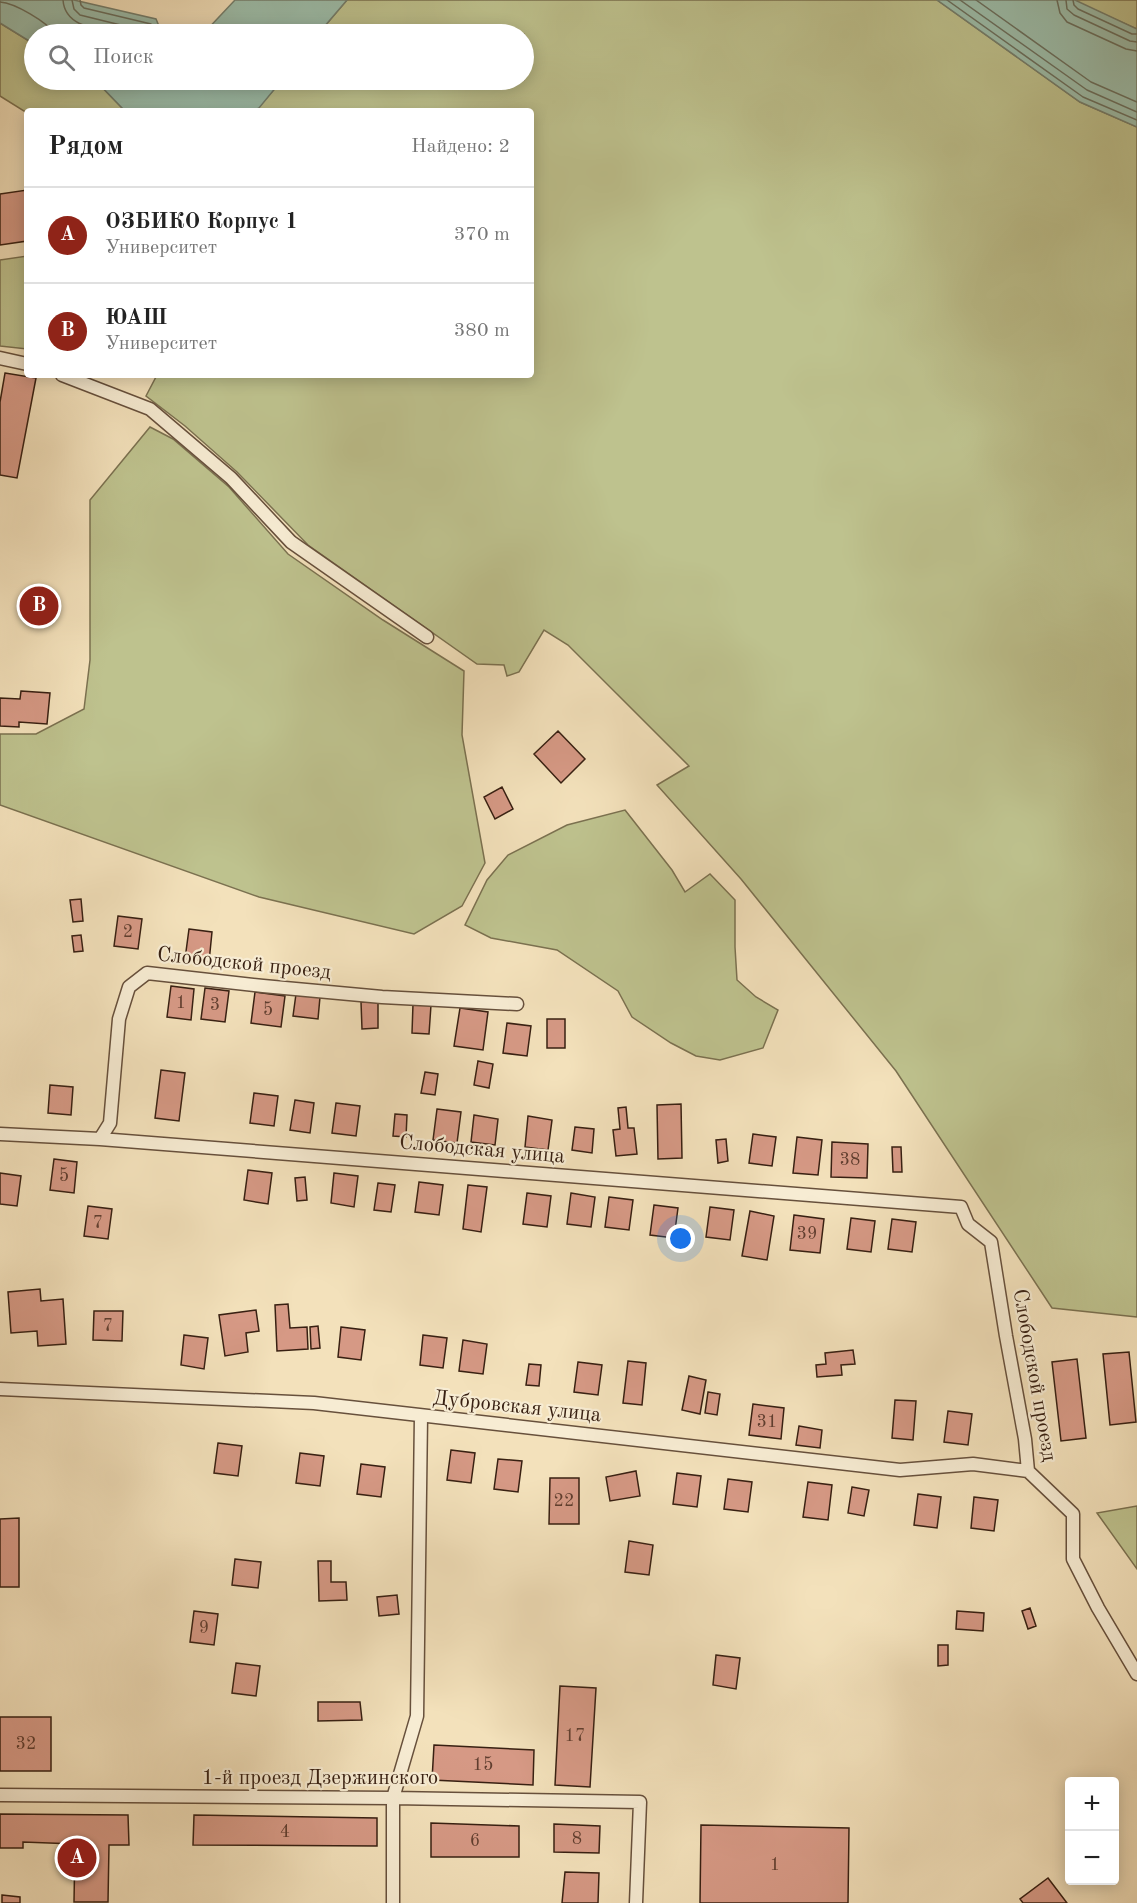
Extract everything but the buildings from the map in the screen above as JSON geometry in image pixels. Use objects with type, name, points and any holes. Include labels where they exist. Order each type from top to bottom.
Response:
[{"type":"street","points":[[0,358],[24,363]]},
{"type":"street","points":[[70,378],[150,409],[231,478],[291,542],[426,637]]},
{"type":"street","name":"Слободской проезд","points":[[100,1139],[110,1123],[119,1019],[129,987],[147,973],[382,997],[517,1004]]},
{"type":"street","name":"Слободская улица","points":[[0,1134],[100,1139],[961,1207]]},
{"type":"street","name":"Слободской проезд","points":[[961,1207],[968,1224],[991,1242],[1025,1439],[1028,1470],[1073,1514],[1073,1559],[1098,1608],[1137,1674]]},
{"type":"street","name":"Дубровская улица","points":[[0,1389],[314,1403],[900,1470],[973,1464],[1028,1470]]},
{"type":"street","points":[[393,1903],[393,1798],[417,1716],[422,1416]]},
{"type":"street","name":"1-й проезд Дзержинского","points":[[0,1795],[640,1802],[636,1903]]},
{"type":"green space","points":[[347,0],[937,0],[1080,102],[1137,127],[1137,1317],[1052,1308],[896,1071],[741,879],[657,785],[689,766],[568,645],[544,630],[519,672],[507,676],[504,665],[477,664],[308,545],[237,472],[185,426],[146,396],[155,378],[534,378],[534,108],[258,108],[273,90],[534,90],[534,24],[327,24]]},
{"type":"green space","points":[[1075,0],[1137,0],[1137,29],[1081,4]]},
{"type":"green space","points":[[0,23],[24,38],[24,90],[105,90],[122,108],[24,108],[24,111],[0,96]]},
{"type":"green space","points":[[24,256],[24,349],[0,346],[0,260]]},
{"type":"green space","points":[[150,427],[173,439],[229,487],[288,554],[383,620],[464,671],[462,735],[485,863],[462,906],[414,934],[259,897],[0,805],[0,734],[36,734],[84,709],[90,660],[90,500]]},
{"type":"green space","points":[[625,810],[672,870],[685,892],[710,874],[735,900],[737,980],[756,997],[778,1010],[763,1048],[720,1060],[696,1056],[671,1043],[632,1017],[618,991],[557,950],[491,938],[465,925],[487,880],[508,855],[567,825]]},
{"type":"green space","points":[[1137,1506],[1137,1569],[1097,1513]]},
{"type":"water","points":[[0,0],[74,0],[156,19],[158,24],[24,24],[24,38],[0,23]]},
{"type":"water","points":[[235,0],[347,0],[327,24],[212,24]]},
{"type":"water","points":[[937,0],[1075,0],[1137,29],[1137,127],[1080,102]]},
{"type":"water","points":[[105,90],[274,90],[259,108],[122,108]]},
{"type":"place","name":"ЮАШ","points":[[39,606]]},
{"type":"place","name":"ОЗБИКО Корпус 1","points":[[77,1858]]}]
